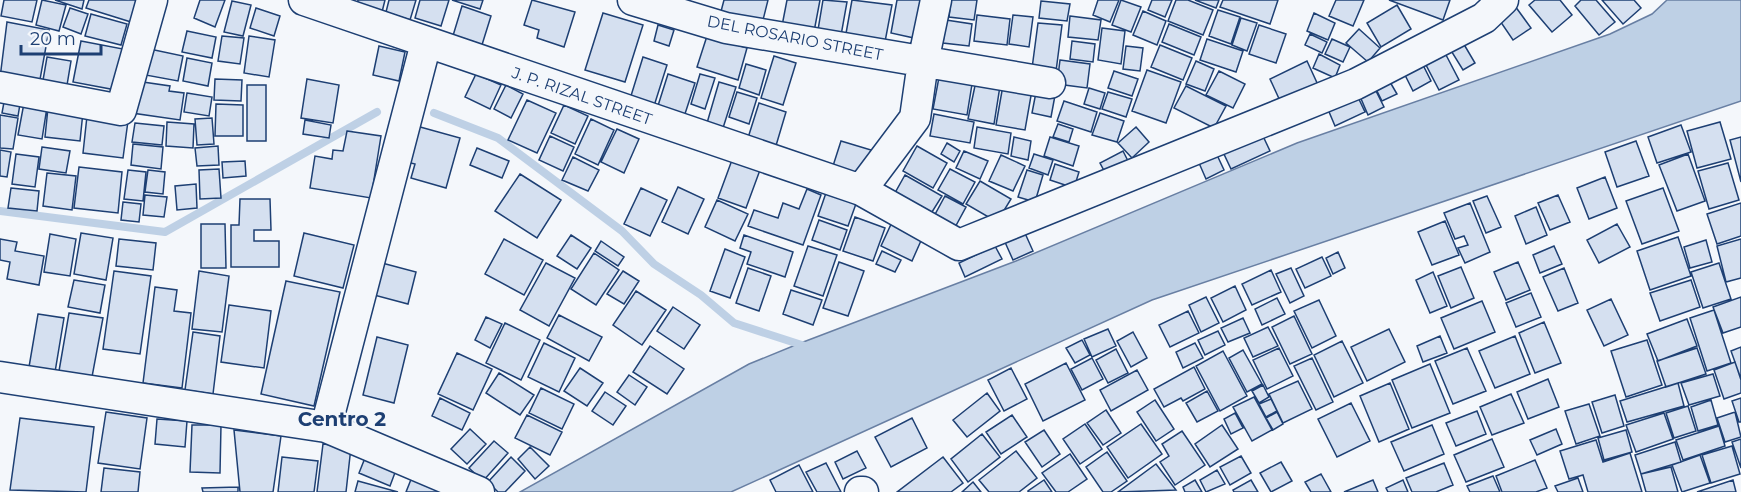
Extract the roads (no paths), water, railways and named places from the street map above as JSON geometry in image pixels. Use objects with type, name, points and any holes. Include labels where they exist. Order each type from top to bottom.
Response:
[{"type":"street","points":[[0,87],[121,110],[152,0]]},
{"type":"street","name":"J. P. RIZAL STREET","points":[[304,0],[861,190],[959,245],[1356,84],[1484,18],[1503,0]]},
{"type":"street","name":"DEL ROSARIO STREET","points":[[633,0],[717,12],[922,62],[1050,83]]},
{"type":"street","points":[[861,190],[915,118],[922,62],[936,0]]},
{"type":"street","points":[[326,427],[426,43]]},
{"type":"street","points":[[0,377],[326,427],[479,492]]},
{"type":"water","points":[[1667,0],[1741,0],[1741,101],[1152,300],[731,492],[520,492],[749,364],[1016,261],[1297,143],[1610,34],[1652,14]]},
{"type":"waterway","points":[[0,211],[165,232],[377,112]]},
{"type":"waterway","points":[[434,113],[498,138],[622,231],[654,264],[701,295],[734,323],[808,347]]},
{"type":"district","name":"Centro 2","points":[[342,419]]}]
